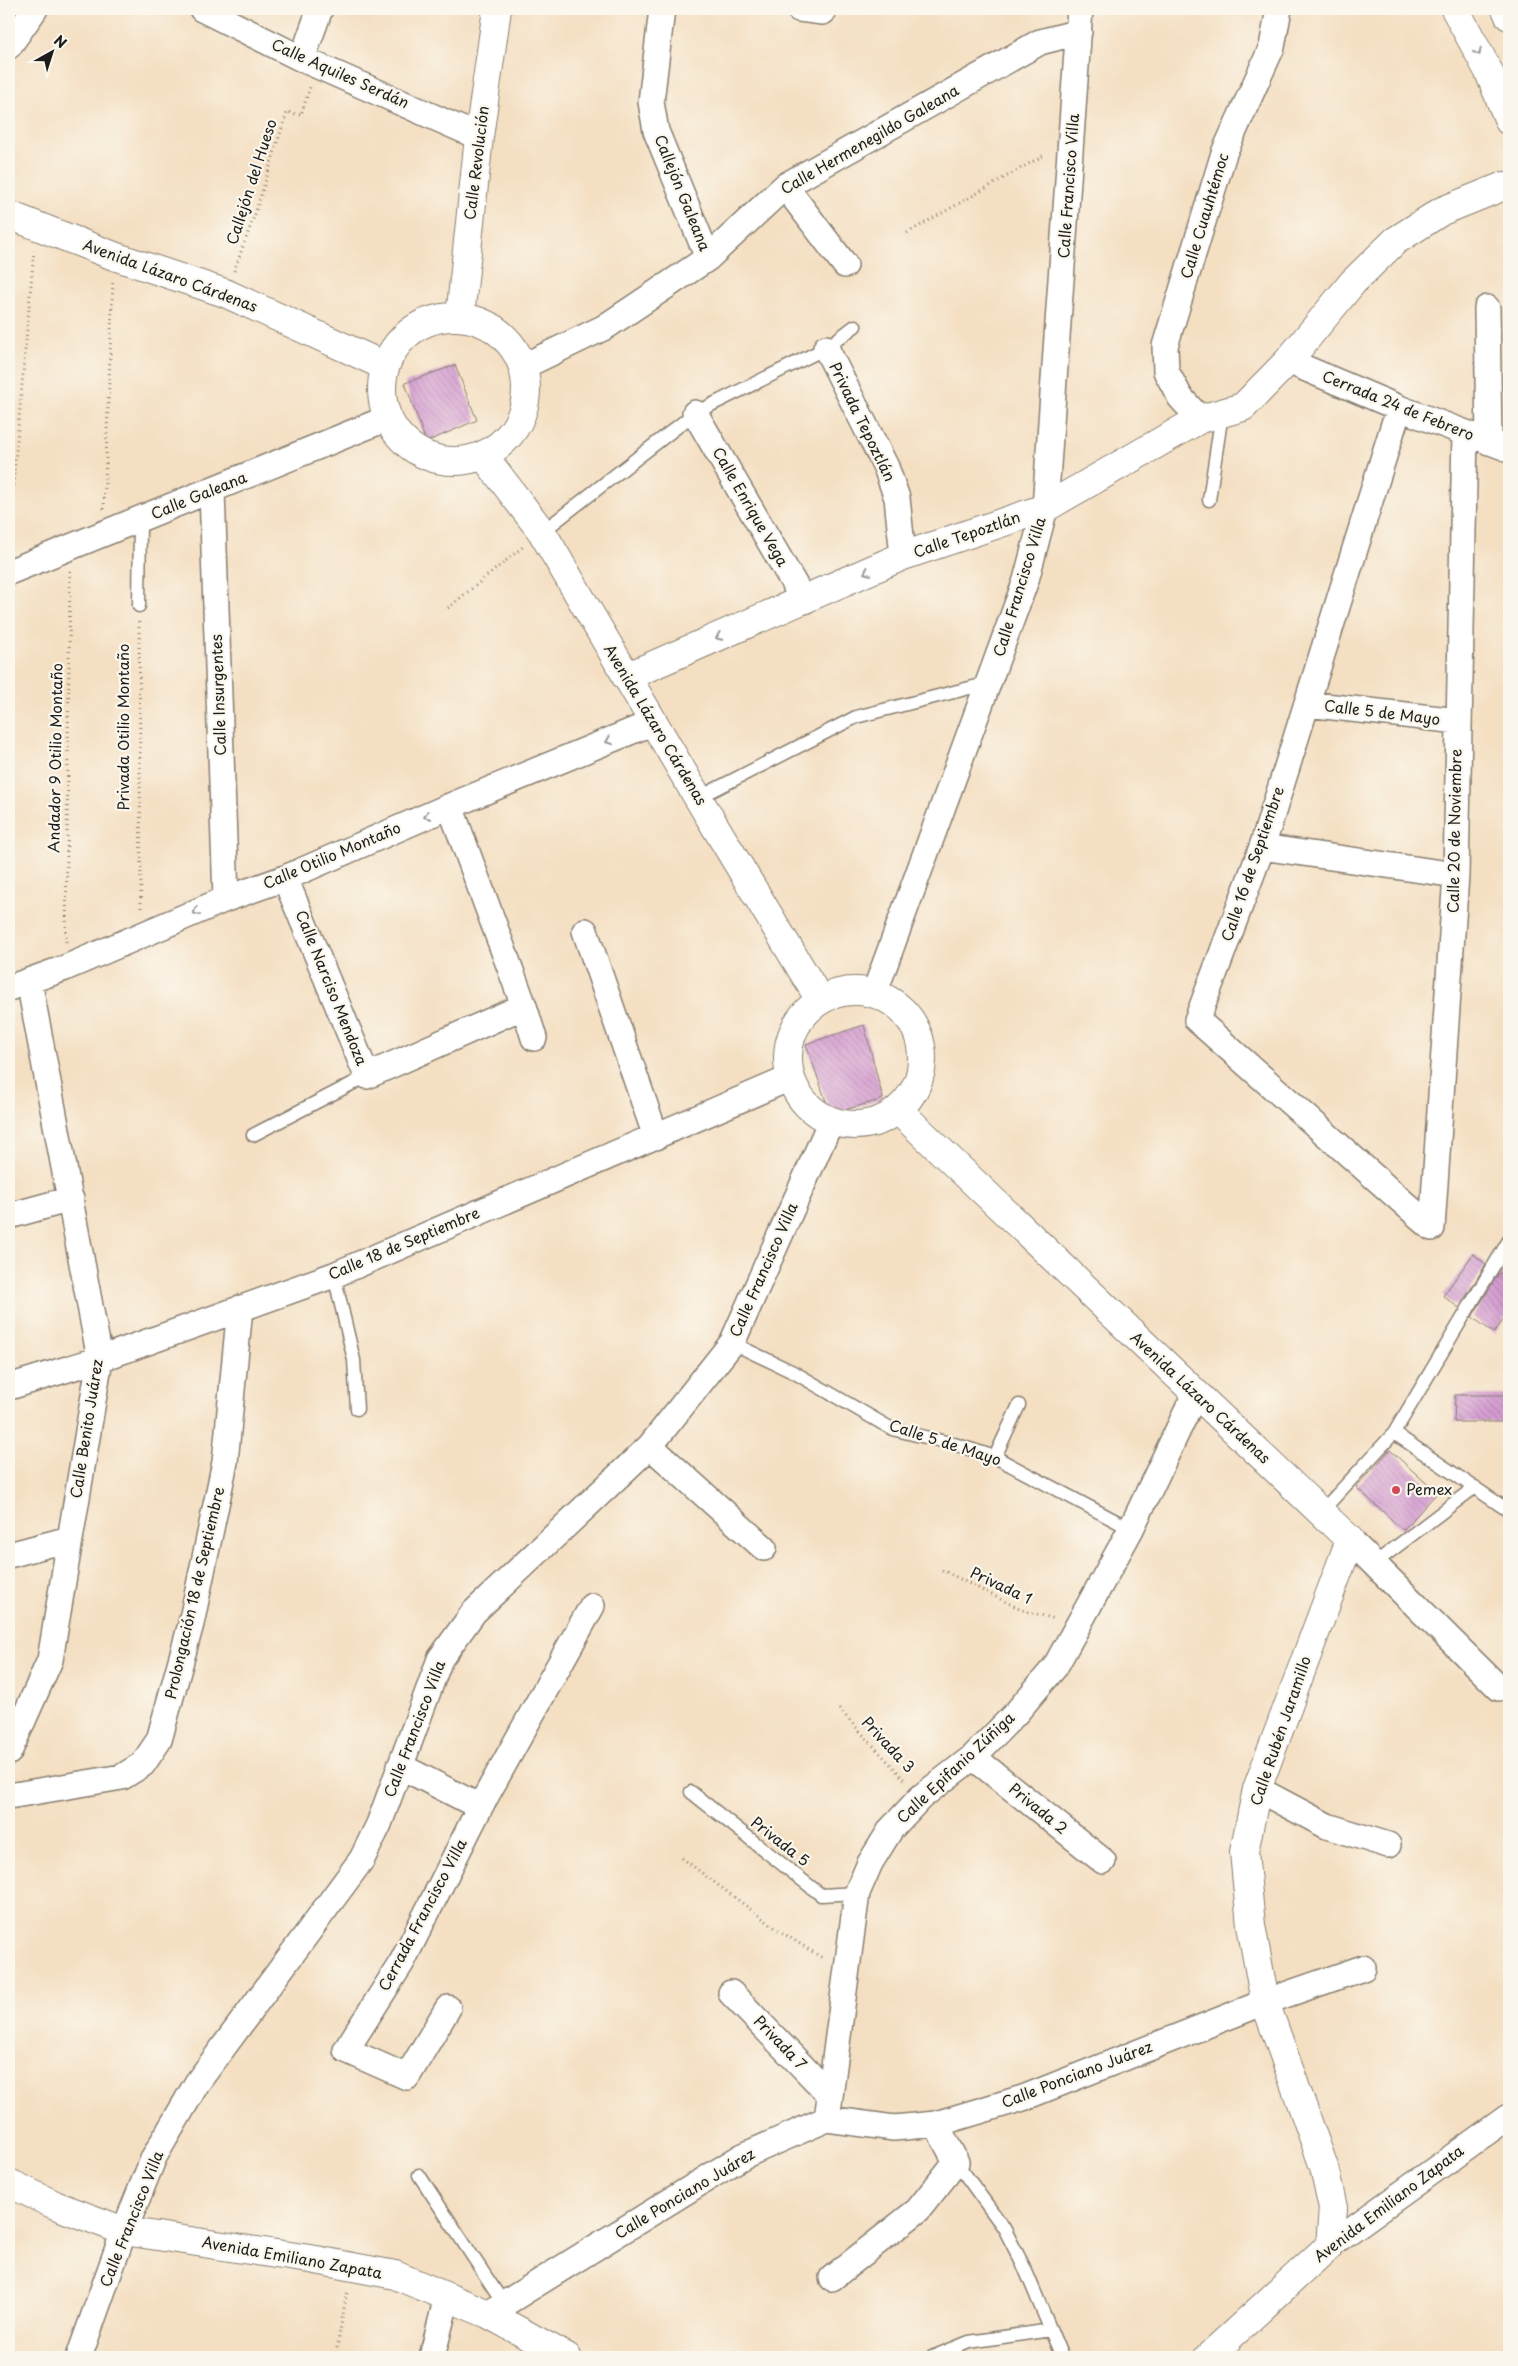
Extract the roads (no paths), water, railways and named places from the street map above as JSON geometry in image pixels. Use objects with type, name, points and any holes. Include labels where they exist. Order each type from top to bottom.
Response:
[{"type":"main road","name":"Calle Revolución","points":[[460,317],[479,137],[498,9]]},
{"type":"main road","points":[[1455,9],[1489,72],[1509,121]]},
{"type":"main road","points":[[1506,9],[1509,16]]},
{"type":"main road","name":"Calle Tepoztlán","points":[[626,677],[804,601],[903,556],[1045,508],[1211,416],[1243,407],[1288,361],[1353,282],[1396,241],[1442,211],[1504,186]]},
{"type":"main road","name":"Avenida Lázaro Cárdenas","points":[[9,215],[114,256],[225,293],[385,366]]},
{"type":"main road","points":[[460,317],[476,320],[505,338],[515,351],[522,367],[526,388],[523,408],[515,427],[501,443],[483,454],[462,460],[439,459],[418,451],[400,437],[388,418],[381,384],[385,366],[396,345],[414,328],[436,319],[460,317]]},
{"type":"main road","name":"Avenida Lázaro Cárdenas","points":[[483,454],[542,532],[626,677],[820,1000]]},
{"type":"main road","points":[[855,991],[874,994],[890,1002],[904,1013],[914,1028],[920,1045],[922,1062],[918,1080],[910,1096],[898,1110],[883,1119],[866,1125],[848,1125],[830,1121],[813,1111],[799,1096],[790,1078],[787,1056],[792,1034],[803,1015],[820,1000],[837,993],[855,991]]},
{"type":"main road","name":"Avenida Lázaro Cárdenas","points":[[898,1110],[1350,1540]]},
{"type":"main road","name":"Calle Rubén Jaramillo","points":[[1330,2245],[1333,2208],[1324,2167],[1265,2002],[1250,1925],[1244,1852],[1257,1790],[1350,1540]]},
{"type":"main road","name":"Avenida Emiliano Zapata","points":[[11,2189],[124,2231],[352,2266],[395,2275],[447,2297],[496,2309],[567,2357]]},
{"type":"main road","name":"Avenida Emiliano Zapata","points":[[1208,2357],[1330,2245]]},
{"type":"street","points":[[9,46],[35,9]]},
{"type":"street","name":"Calle Aquiles Serdán","points":[[202,9],[310,62],[479,137]]},
{"type":"street","points":[[310,62],[320,9]]},
{"type":"street","name":"Callejón Galeana","points":[[662,9],[651,102],[656,131],[708,258]]},
{"type":"street","points":[[799,9],[823,12]]},
{"type":"street","name":"Calle Cuauhtémoc","points":[[1211,416],[1180,397],[1166,371],[1165,346],[1224,153],[1272,47],[1279,9]]},
{"type":"street","name":"Calle Hermenegildo Galeana","points":[[522,367],[605,327],[708,258],[785,186],[1080,20]]},
{"type":"street","name":"Calle Francisco Villa","points":[[874,994],[1026,580],[1045,508],[1080,20]]},
{"type":"street","points":[[785,186],[845,265]]},
{"type":"street","points":[[1487,308],[1499,446]]},
{"type":"street","name":"Privada Tepoztlán","points":[[826,348],[886,467],[897,498],[903,556]]},
{"type":"street","name":"Cerrada 24 de Febrero","points":[[1288,361],[1399,408],[1499,446]]},
{"type":"street","name":"Calle 16 de Septiembre","points":[[1399,408],[1262,847],[1198,1020],[1432,1228]]},
{"type":"street","name":"Calle Enrique Vega","points":[[695,413],[804,601]]},
{"type":"street","name":"Calle Galeana","points":[[9,572],[388,418]]},
{"type":"street","name":"Calle 20 de Noviembre","points":[[1432,1228],[1456,875],[1465,433]]},
{"type":"street","name":"Calle Insurgentes","points":[[212,491],[226,899]]},
{"type":"street","name":"Calle 5 de Mayo","points":[[1306,704],[1458,722]]},
{"type":"street","name":"Calle Otilio Montaño","points":[[19,985],[65,968],[226,899],[285,878],[450,806],[654,722]]},
{"type":"street","points":[[450,806],[534,1038]]},
{"type":"street","points":[[1262,847],[1456,875]]},
{"type":"street","name":"Calle Narciso Mendoza","points":[[285,878],[367,1076],[524,1006]]},
{"type":"street","points":[[585,931],[656,1136]]},
{"type":"street","name":"Calle Benito Juárez","points":[[9,1752],[50,1660],[100,1359],[71,1199],[19,985]]},
{"type":"street","name":"Calle 18 de Septiembre","points":[[9,1387],[100,1359],[334,1275],[790,1078]]},
{"type":"street","name":"Calle Francisco Villa","points":[[80,2357],[124,2231],[154,2157],[197,2083],[362,1859],[380,1824],[440,1659],[474,1612],[650,1446],[732,1344],[830,1121]]},
{"type":"street","points":[[9,1216],[71,1199]]},
{"type":"street","name":"Prolongación 18 de Septiembre","points":[[9,1796],[122,1777],[143,1764],[158,1740],[191,1624],[225,1462],[240,1308]]},
{"type":"street","name":"Calle Epifanio Zúñiga","points":[[827,2119],[829,2094],[850,1959],[857,1893],[870,1863],[891,1829],[921,1797],[973,1757],[1016,1713],[1055,1667],[1080,1626],[1131,1529],[1195,1394]]},
{"type":"street","points":[[650,1446],[764,1548]]},
{"type":"street","points":[[9,1555],[69,1539]]},
{"type":"street","name":"Avenida Lázaro Cárdenas","points":[[1350,1540],[1499,1688]]},
{"type":"street","name":"Cerrada Francisco Villa","points":[[448,2008],[407,2076],[346,2050],[402,1962],[480,1807],[592,1606]]},
{"type":"street","name":"Privada 2","points":[[973,1757],[1103,1861]]},
{"type":"street","points":[[400,1766],[480,1807]]},
{"type":"street","points":[[1257,1790],[1327,1826],[1388,1845]]},
{"type":"street","name":"Calle Ponciano Juárez","points":[[496,2309],[743,2156],[827,2119],[894,2128],[936,2124],[1023,2098],[1265,2002],[1363,1968]]},
{"type":"street","name":"Privada 7","points":[[730,1993],[829,2094]]},
{"type":"street","name":"Avenida Emiliano Zapata","points":[[1330,2245],[1508,2117]]},
{"type":"street","points":[[832,2278],[918,2210],[956,2162],[936,2124]]},
{"type":"street","points":[[432,2357],[447,2297]]},
{"type":"lane","points":[[542,532],[695,413],[826,348],[855,326]]},
{"type":"lane","points":[[1209,500],[1211,416]]},
{"type":"lane","points":[[139,606],[140,520]]},
{"type":"lane","points":[[698,798],[856,717],[990,682]]},
{"type":"lane","points":[[253,1134],[367,1076]]},
{"type":"lane","points":[[1321,1512],[1394,1433],[1509,1240]]},
{"type":"lane","points":[[334,1275],[354,1360],[357,1409]]},
{"type":"lane","name":"Calle 5 de Mayo","points":[[732,1344],[795,1373],[892,1429],[954,1444],[995,1457],[1131,1529]]},
{"type":"lane","points":[[995,1457],[1019,1404]]},
{"type":"lane","points":[[1394,1433],[1509,1511]]},
{"type":"lane","points":[[1374,1563],[1475,1487]]},
{"type":"lane","name":"Privada 5","points":[[691,1792],[821,1895],[857,1893]]},
{"type":"lane","points":[[956,2162],[1004,2228],[1062,2357]]},
{"type":"lane","points":[[419,2175],[496,2309]]},
{"type":"lane","points":[[932,2357],[969,2342],[1051,2330]]},
{"type":"place","name":"Pemex","points":[[1396,1490]]}]
